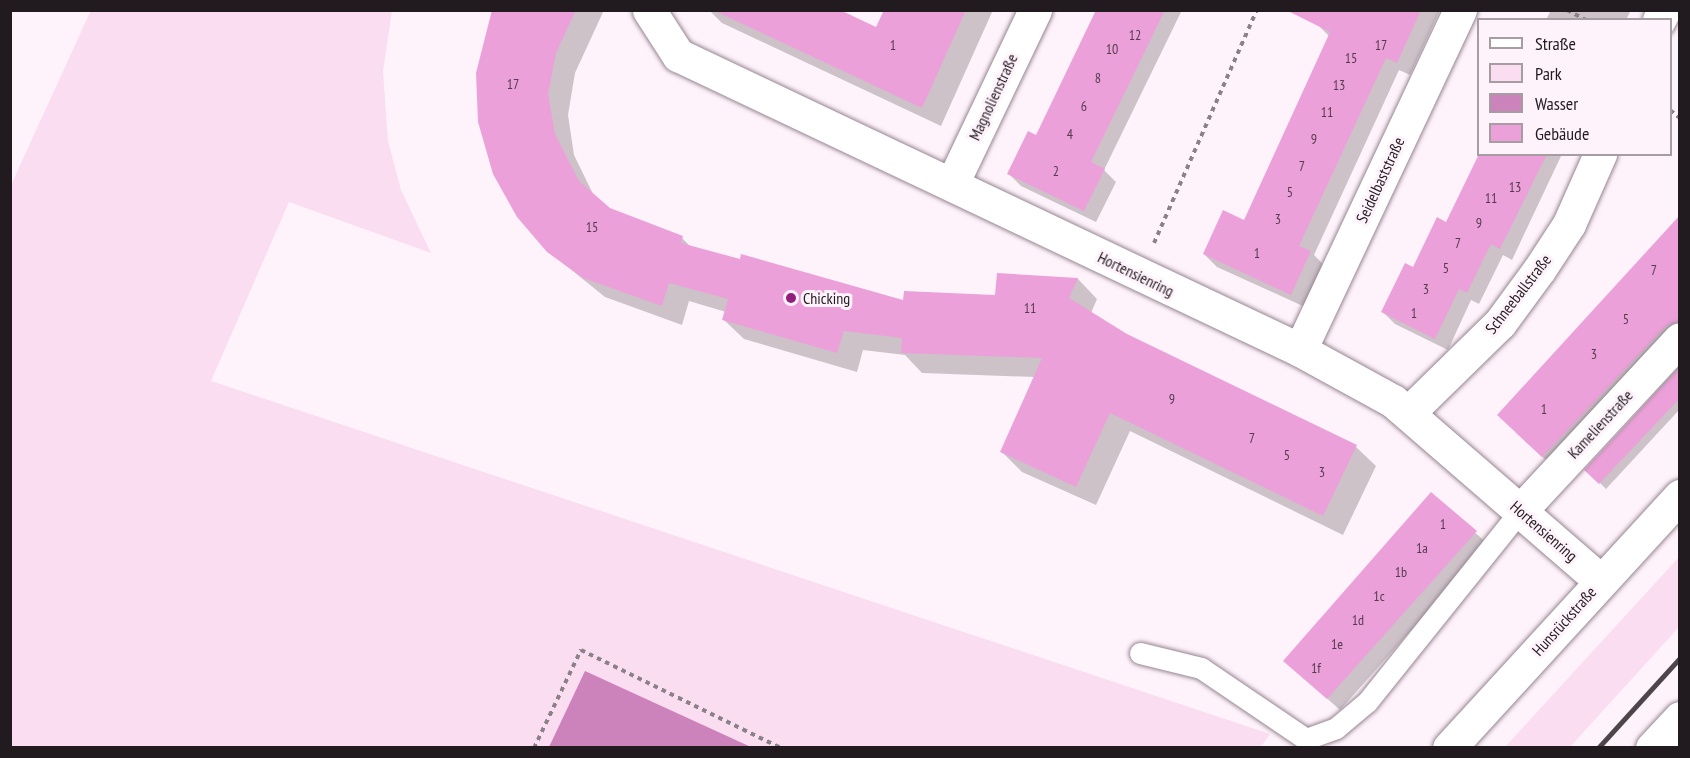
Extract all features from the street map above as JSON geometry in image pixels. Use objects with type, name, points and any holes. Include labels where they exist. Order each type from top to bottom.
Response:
[{"type":"street","name":"Hortensienring","points":[[649,10],[678,55],[1299,350],[1408,413],[1601,581]]},
{"type":"street","name":"Magnolienstraße","points":[[952,184],[1035,10]]},
{"type":"street","name":"Seidelbaststraße","points":[[1299,350],[1460,10]]},
{"type":"street","name":"Schneeballstraße","points":[[1408,413],[1500,323],[1569,224],[1599,156]]},
{"type":"street","name":"Kamelienstraße","points":[[1521,510],[1680,339]]},
{"type":"street","name":"Hunsrückstraße","points":[[1449,747],[1680,496]]},
{"type":"street","points":[[1652,747],[1680,718]]},
{"type":"lane","points":[[1140,653],[1201,668],[1306,739],[1326,732],[1367,702],[1521,510]]},
{"type":"path","points":[[1140,276],[1257,10]]},
{"type":"path","points":[[1567,10],[1582,18]]},
{"type":"path","points":[[534,747],[582,650],[781,747]]},
{"type":"green space","points":[[91,10],[392,11],[383,71],[388,141],[401,190],[431,253],[289,202],[211,381],[1270,734],[1260,748],[11,748],[11,185]]},
{"type":"green space","points":[[1679,557],[1679,627],[1570,747],[1505,747]]},
{"type":"water","points":[[585,671],[751,747],[549,747]]},
{"type":"building","points":[[492,10],[576,10],[556,53],[548,94],[555,134],[579,181],[610,208],[683,236],[681,243],[740,259],[741,254],[903,300],[904,291],[995,295],[997,273],[1078,278],[1069,298],[1127,334],[1357,445],[1323,516],[1110,413],[1076,487],[1000,452],[1042,358],[901,353],[902,338],[844,331],[837,353],[722,320],[728,299],[669,283],[662,306],[583,278],[547,252],[517,217],[493,174],[478,122],[476,73]]},
{"type":"building","points":[[713,10],[840,10],[876,27],[884,10],[966,10],[922,108]]},
{"type":"building","points":[[1096,10],[1165,10],[1091,162],[1105,169],[1084,211],[1007,174],[1028,131],[1036,135]]},
{"type":"building","points":[[1286,10],[1421,10],[1397,63],[1386,58],[1299,246],[1311,251],[1291,295],[1203,254],[1223,210],[1244,220],[1330,32]]},
{"type":"building","points":[[1478,156],[1546,156],[1500,249],[1491,244],[1467,293],[1459,289],[1435,339],[1381,312],[1405,263],[1413,267],[1437,217],[1446,222]]},
{"type":"building","points":[[1680,215],[1680,321],[1666,326],[1542,457],[1497,415]]},
{"type":"building","points":[[1680,367],[1680,398],[1599,484],[1584,470]]},
{"type":"building","points":[[1431,492],[1477,531],[1327,699],[1283,661]]},
{"type":"railway","points":[[1598,748],[1680,658]]},
{"type":"place","name":"Chicking","points":[[791,298]]}]
